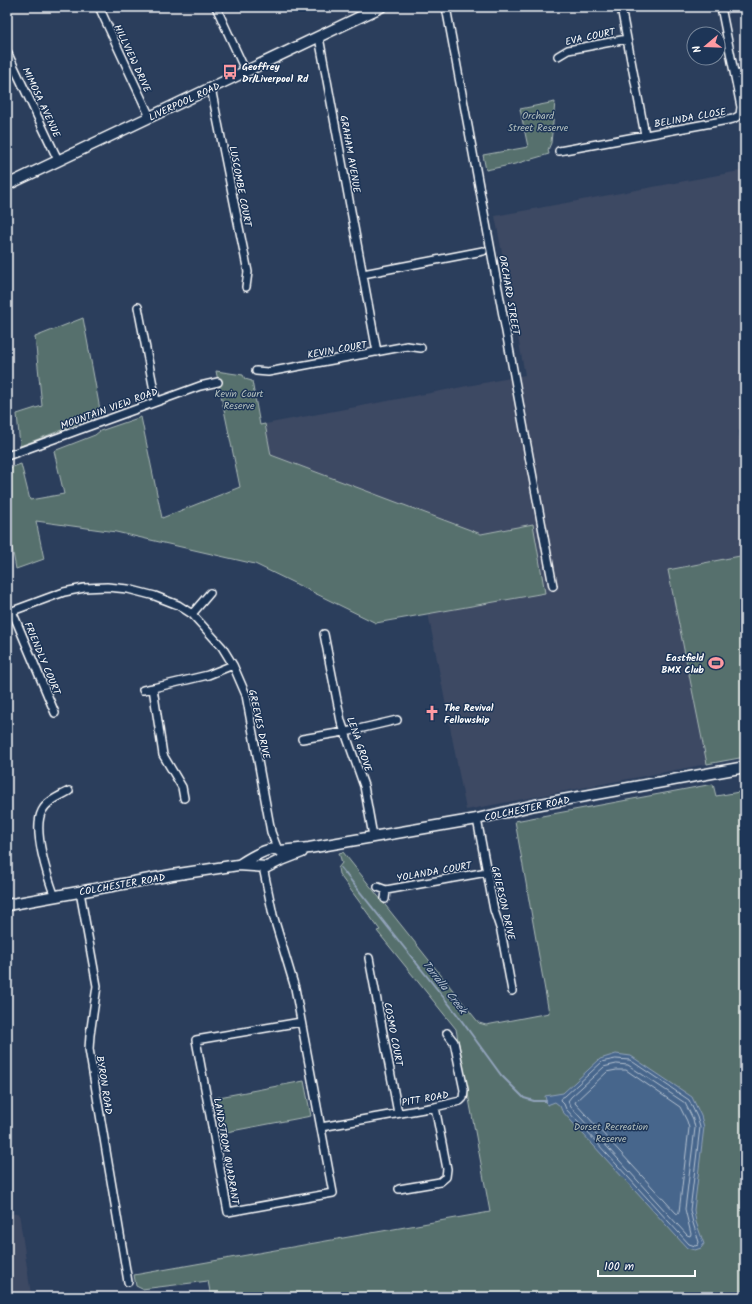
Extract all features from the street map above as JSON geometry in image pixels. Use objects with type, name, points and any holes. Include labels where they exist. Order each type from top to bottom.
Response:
[{"type":"main road","name":"LIVERPOOL ROAD","points":[[7,185],[381,7]]},
{"type":"main road","name":"COLCHESTER ROAD","points":[[7,905],[172,875],[238,865],[252,857],[270,858],[309,848],[477,819],[535,805],[745,767]]},
{"type":"street","name":"HILLVIEW DRIVE","points":[[99,7],[150,118]]},
{"type":"street","points":[[216,7],[246,72]]},
{"type":"street","name":"ORCHARD STREET","points":[[446,7],[553,586]]},
{"type":"street","points":[[621,7],[645,135]]},
{"type":"street","name":"BELINDA CLOSE","points":[[559,151],[733,119],[740,115],[741,107],[721,7]]},
{"type":"street","name":"GRAHAM AVENUE","points":[[319,37],[377,352]]},
{"type":"street","name":"EVA COURT","points":[[558,56],[568,50],[627,39]]},
{"type":"street","name":"MIMOSA AVENUE","points":[[7,52],[58,160]]},
{"type":"street","points":[[735,76],[745,72]]},
{"type":"street","name":"LUSCOMBE COURT","points":[[211,88],[248,272],[246,287]]},
{"type":"street","points":[[363,274],[483,251]]},
{"type":"street","points":[[138,307],[156,402]]},
{"type":"street","name":"KEVIN COURT","points":[[256,371],[268,372],[407,346],[421,348]]},
{"type":"street","name":"MOUNTAIN VIEW ROAD","points":[[7,456],[200,386],[218,382]]},
{"type":"street","name":"GREEVES DRIVE","points":[[9,612],[64,592],[84,588],[106,587],[128,589],[155,596],[178,605],[192,614],[222,647],[233,665],[246,695],[271,832],[270,858]]},
{"type":"street","points":[[192,614],[210,593]]},
{"type":"street","name":"FRIENDLY COURT","points":[[9,612],[55,713]]},
{"type":"street","name":"LENA GROVE","points":[[324,634],[344,731],[364,786],[374,836]]},
{"type":"street","points":[[143,690],[208,676],[233,665]]},
{"type":"street","points":[[153,688],[163,755],[182,787],[184,798]]},
{"type":"street","points":[[302,739],[350,731],[397,720]]},
{"type":"street","points":[[55,897],[46,869],[39,834],[39,821],[42,811],[47,805],[53,799],[69,791]]},
{"type":"street","name":"GRIERSON DRIVE","points":[[477,819],[494,910],[501,931],[512,991]]},
{"type":"street","name":"LANDSTROM QUADRANT","points":[[270,858],[267,883],[273,915],[295,988],[333,1193],[228,1212],[196,1040],[301,1022]]},
{"type":"street","name":"YOLANDA COURT","points":[[378,887],[386,890],[487,872]]},
{"type":"street","name":"YOLANDA COURT","points":[[385,899],[386,890]]},
{"type":"street","name":"BYRON ROAD","points":[[80,892],[97,986],[89,1049],[128,1282]]},
{"type":"street","name":"COSMO COURT","points":[[369,958],[398,1113]]},
{"type":"street","name":"PITT ROAD","points":[[321,1127],[458,1102],[463,1098],[464,1094],[454,1042],[447,1033]]},
{"type":"street","points":[[399,1189],[440,1182],[446,1177],[447,1169],[435,1106]]},
{"type":"shaded area","points":[[745,170],[745,429],[738,431],[745,469],[745,555],[668,570],[707,764],[466,810],[428,613],[545,593],[533,524],[481,534],[271,455],[265,424],[525,375],[495,216]]},
{"type":"shaded area","points":[[19,1213],[31,1294],[7,1297],[7,1215]]},
{"type":"green space","name":"Orchard Street Reserve","points":[[555,102],[551,143],[548,150],[549,154],[515,164],[486,170],[483,155],[528,147],[520,109]]},
{"type":"green space","points":[[83,318],[101,415],[20,446],[17,414],[42,406],[35,337]]},
{"type":"green space","name":"Kevin Court Reserve","points":[[216,371],[243,375],[245,379],[252,381],[260,425],[265,424],[271,455],[481,534],[533,524],[545,593],[376,623],[255,564],[116,532],[36,521],[44,559],[16,569],[7,521],[7,469],[21,464],[30,500],[64,494],[54,451],[95,435],[100,431],[141,417],[162,518],[240,487]]},
{"type":"green space","name":"Eastfield BMX Club","points":[[745,555],[745,757],[707,764],[668,570]]},
{"type":"green space","name":"Dorset Recreation Reserve","points":[[713,784],[716,796],[745,791],[745,1297],[211,1297],[208,1281],[142,1289],[136,1286],[134,1275],[490,1212],[456,1029],[377,931],[380,930],[339,874],[338,868],[342,863],[339,853],[343,852],[479,1023],[486,1025],[549,1013],[515,821]]},
{"type":"green space","points":[[304,1081],[311,1116],[221,1133],[214,1098]]},
{"type":"water","points":[[616,1054],[631,1056],[692,1097],[701,1116],[704,1127],[694,1210],[696,1222],[704,1244],[701,1248],[695,1250],[687,1248],[562,1111],[560,1106],[555,1102],[547,1105],[545,1096],[563,1093],[600,1059]]},
{"type":"waterway","name":"Tarralla Creek","points":[[341,868],[456,1013],[501,1075],[524,1098],[534,1101],[546,1101]]},
{"type":"place","name":"Geoffrey Dr/Liverpool Rd","points":[[230,72]]},
{"type":"place","name":"Eastfield BMX Club","points":[[716,663]]},
{"type":"place","name":"The Revival Fellowship","points":[[432,713]]}]
